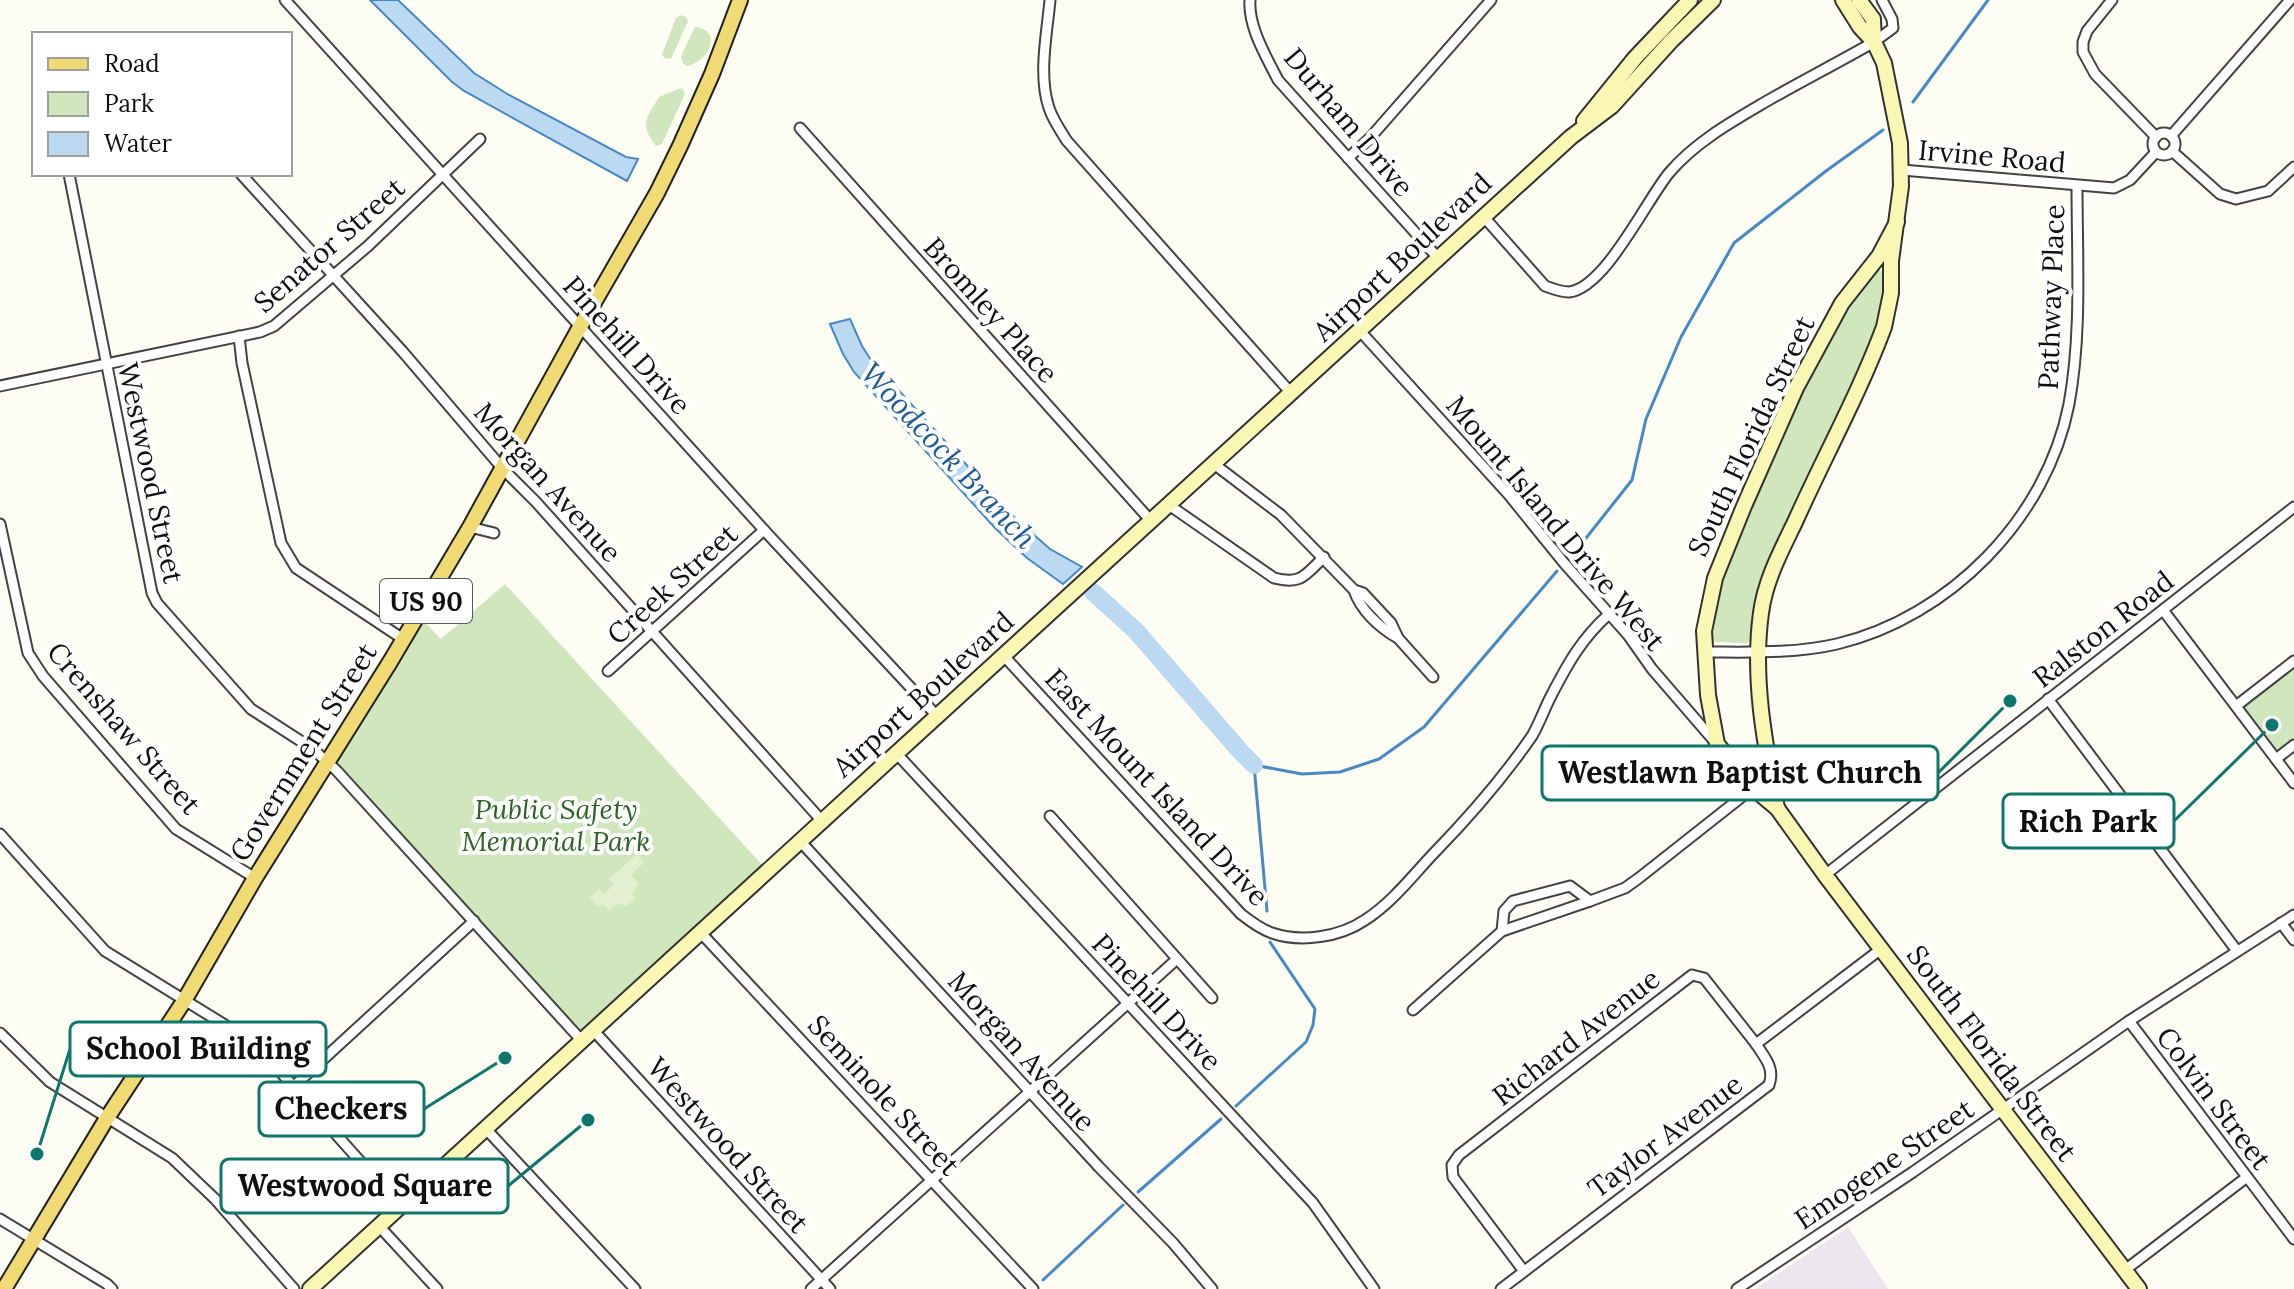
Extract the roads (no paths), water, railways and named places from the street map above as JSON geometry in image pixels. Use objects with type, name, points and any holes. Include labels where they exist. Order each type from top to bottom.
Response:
[{"type":"main road","name":"Government Street","points":[[4,1289],[107,1118],[184,1001],[255,878],[470,527],[657,193],[712,74],[740,0]]},
{"type":"street","name":"Pinehill Drive","points":[[285,0],[764,530],[938,717]]},
{"type":"street","points":[[1050,0],[1045,75],[1048,105],[1054,122],[1067,141],[1291,393]]},
{"type":"street","name":"Durham Drive","points":[[1250,0],[1255,28],[1278,80],[1439,259]]},
{"type":"street","points":[[1348,158],[1369,139],[1491,0]]},
{"type":"street","name":"Airport Boulevard","points":[[1571,137],[1635,58],[1690,0]]},
{"type":"street","name":"Airport Boulevard","points":[[310,1289],[1571,137],[1612,106],[1713,0]]},
{"type":"street","name":"South Florida Street","points":[[1777,808],[1761,701],[1758,652],[1761,612],[1775,565],[1884,327],[1891,293],[1891,261],[1902,170],[1900,143],[1884,63],[1874,42],[1843,0]]},
{"type":"street","name":"South Florida Street","points":[[1859,0],[1873,19],[1874,42]]},
{"type":"street","points":[[1484,217],[1545,286],[1570,292],[1588,284],[1611,260],[1670,172],[1694,149],[1725,125],[1874,42],[1893,28],[1882,0]]},
{"type":"street","points":[[2112,0],[2087,31],[2083,52],[2095,74],[2156,137]]},
{"type":"street","points":[[2171,136],[2290,0]]},
{"type":"street","name":"Bromley Place","points":[[800,128],[1151,521]]},
{"type":"street","points":[[2171,136],[2161,134],[2153,143],[2156,152],[2162,155],[2172,151]]},
{"type":"street","points":[[2171,136],[2174,142],[2172,151]]},
{"type":"street","name":"Senator Street","points":[[0,386],[274,326],[368,246],[480,139]]},
{"type":"street","points":[[2172,151],[2220,194],[2236,199],[2268,191],[2294,167]]},
{"type":"street","name":"Irvine Road","points":[[1902,170],[2114,188],[2130,180],[2156,152]]},
{"type":"street","name":"Westwood Street","points":[[69,176],[152,593],[157,603],[251,709],[327,761],[474,921],[830,1289]]},
{"type":"street","name":"Morgan Avenue","points":[[243,176],[822,821]]},
{"type":"street","name":"Pathway Place","points":[[1704,652],[1781,652],[1838,643],[1878,631],[1922,609],[1956,585],[1990,553],[2017,520],[2037,490],[2059,442],[2069,405],[2075,366],[2077,186]]},
{"type":"street","name":"South Florida Street","points":[[1897,222],[1879,256],[1833,318],[1786,410],[1715,578],[1707,611],[1704,652],[1717,744],[1753,788],[1777,808],[2139,1289]]},
{"type":"street","name":"Mount Island Drive West","points":[[1360,331],[1509,495],[1717,744]]},
{"type":"street","points":[[239,336],[242,363],[281,543],[296,568],[403,639]]},
{"type":"street","points":[[1214,464],[1281,515],[1354,590],[1363,593],[1433,677]]},
{"type":"street","points":[[1169,505],[1274,578],[1300,580],[1324,557]]},
{"type":"street","name":"Ralston Road","points":[[1825,875],[2294,507]]},
{"type":"street","name":"Crenshaw Street","points":[[0,524],[28,653],[43,676],[176,829],[255,878]]},
{"type":"street","points":[[470,527],[494,533]]},
{"type":"street","name":"Creek Street","points":[[608,671],[764,530]]},
{"type":"street","points":[[2163,610],[2294,783]]},
{"type":"street","name":"East Mount Island Drive","points":[[1004,656],[1241,914],[1269,932],[1314,937],[1334,934],[1365,920],[1383,906],[1473,813],[1533,733],[1573,655],[1589,633],[1609,614]]},
{"type":"street","points":[[2236,706],[2294,661]]},
{"type":"street","points":[[2048,699],[2237,951]]},
{"type":"street","points":[[2276,759],[2294,745]]},
{"type":"street","name":"Pinehill Drive","points":[[897,754],[1313,1203],[1374,1289]]},
{"type":"street","points":[[1413,1010],[1502,931],[1625,888],[1770,772]]},
{"type":"street","points":[[1050,816],[1212,998]]},
{"type":"street","points":[[0,834],[105,951],[259,1048],[400,1206]]},
{"type":"street","name":"Morgan Avenue","points":[[800,841],[1099,1167],[1173,1243],[1212,1289]]},
{"type":"street","points":[[1502,931],[1504,911],[1513,901],[1570,886],[1590,901]]},
{"type":"street","name":"Emogene Street","points":[[1737,1289],[2129,1021],[2294,915]]},
{"type":"street","points":[[293,1087],[474,921]]},
{"type":"street","points":[[2281,923],[2294,940]]},
{"type":"street","name":"Seminole Street","points":[[701,933],[1033,1289]]},
{"type":"street","name":"Taylor Avenue","points":[[1501,1289],[1769,1085],[1773,1075],[1770,1064],[1756,1044],[1881,949]]},
{"type":"street","points":[[811,1289],[1177,959]]},
{"type":"street","name":"Richard Avenue","points":[[1523,1270],[1453,1177],[1452,1165],[1459,1155],[1692,975],[1704,978],[1756,1044]]},
{"type":"street","name":"Colvin Street","points":[[2129,1021],[2294,1239]]},
{"type":"street","points":[[0,1033],[50,1082],[172,1158],[215,1199],[294,1289]]},
{"type":"street","points":[[486,1129],[635,1289]]},
{"type":"street","points":[[2125,1270],[2247,1177]]},
{"type":"street","points":[[0,1219],[112,1289]]},
{"type":"street","points":[[379,1226],[437,1289]]},
{"type":"water","points":[[370,0],[398,0],[474,73],[626,157],[638,159],[627,181],[464,91]]},
{"type":"water","points":[[850,319],[871,360],[1015,518],[1050,549],[1082,567],[1063,584],[1027,558],[995,528],[854,372],[830,324]]},
{"type":"waterway","points":[[1913,102],[1988,0]]},
{"type":"waterway","points":[[1575,552],[1632,480],[1646,419],[1681,337],[1734,243],[1883,130]]},
{"type":"waterway","points":[[1267,911],[1254,765],[1302,774],[1340,772],[1379,759],[1424,727],[1557,571]]},
{"type":"waterway","name":"Woodcock Branch","points":[[1093,592],[1136,631],[1254,765]]},
{"type":"waterway","points":[[1236,1106],[1306,1042],[1313,1025],[1315,1009],[1270,942]]},
{"type":"waterway","points":[[1138,1192],[1221,1119]]},
{"type":"waterway","points":[[1043,1280],[1123,1205]]},
{"type":"place","name":"Westlawn Baptist Church","points":[[2010,701]]},
{"type":"place","name":"Rich Park","points":[[2272,725]]},
{"type":"place","name":"Checkers","points":[[505,1058]]},
{"type":"place","name":"Westwood Square","points":[[588,1120]]},
{"type":"place","name":"School Building","points":[[37,1154]]},
{"type":"park label","name":"Public Safety Memorial Park","points":[[556,825]]}]
